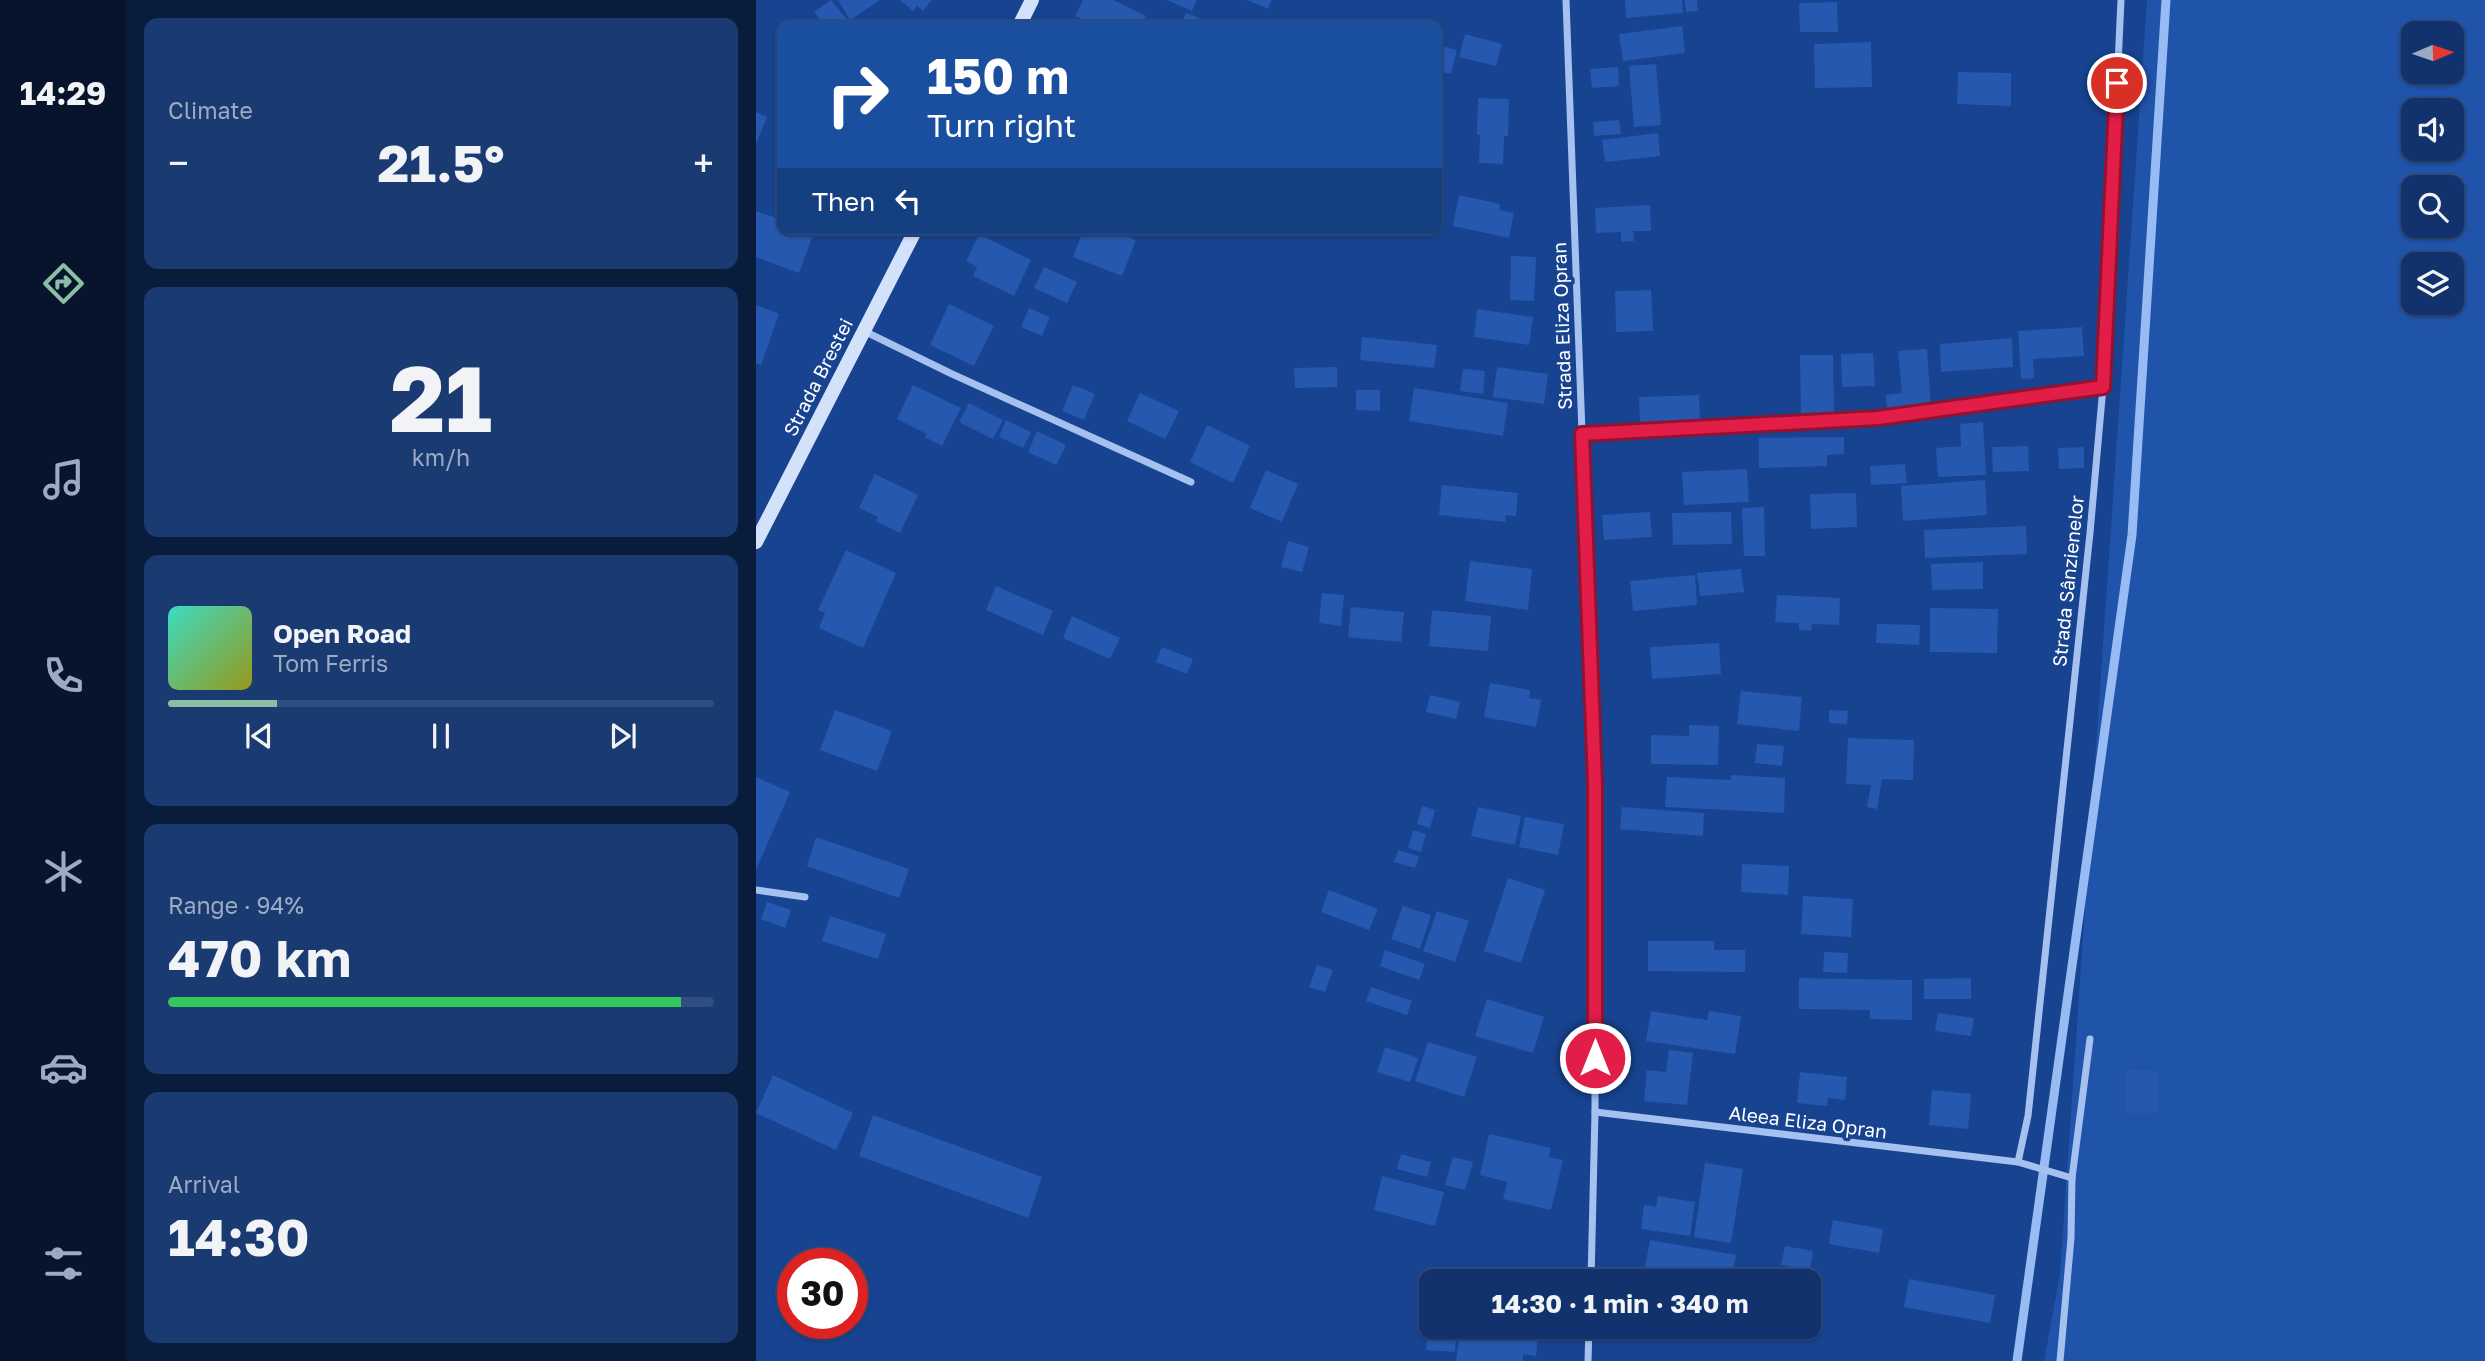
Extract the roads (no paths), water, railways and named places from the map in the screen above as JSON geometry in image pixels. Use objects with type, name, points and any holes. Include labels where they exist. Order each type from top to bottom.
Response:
[{"type":"main road","points":[[1022,21],[1032,0]]},
{"type":"main road","name":"Strada Brestei","points":[[756,542],[913,235]]},
{"type":"street","name":"Strada Eliza Opran","points":[[1566,0],[1595,784],[1595,1112],[1591,1269]]},
{"type":"street","name":"Strada Sânzienelor","points":[[2018,1162],[2028,1116],[2103,387],[2121,0]]},
{"type":"street","points":[[864,330],[952,374],[1191,482]]},
{"type":"street","points":[[1582,434],[1878,418],[2103,387]]},
{"type":"street","points":[[756,890],[805,897]]},
{"type":"street","points":[[2060,1361],[2071,1238],[2072,1178],[2090,1040]]},
{"type":"street","name":"Aleea Eliza Opran","points":[[1595,1112],[2018,1162],[2072,1178]]},
{"type":"street","points":[[1588,1361],[1589,1339]]},
{"type":"waterway","points":[[2017,1361],[2132,535],[2166,0]]}]
